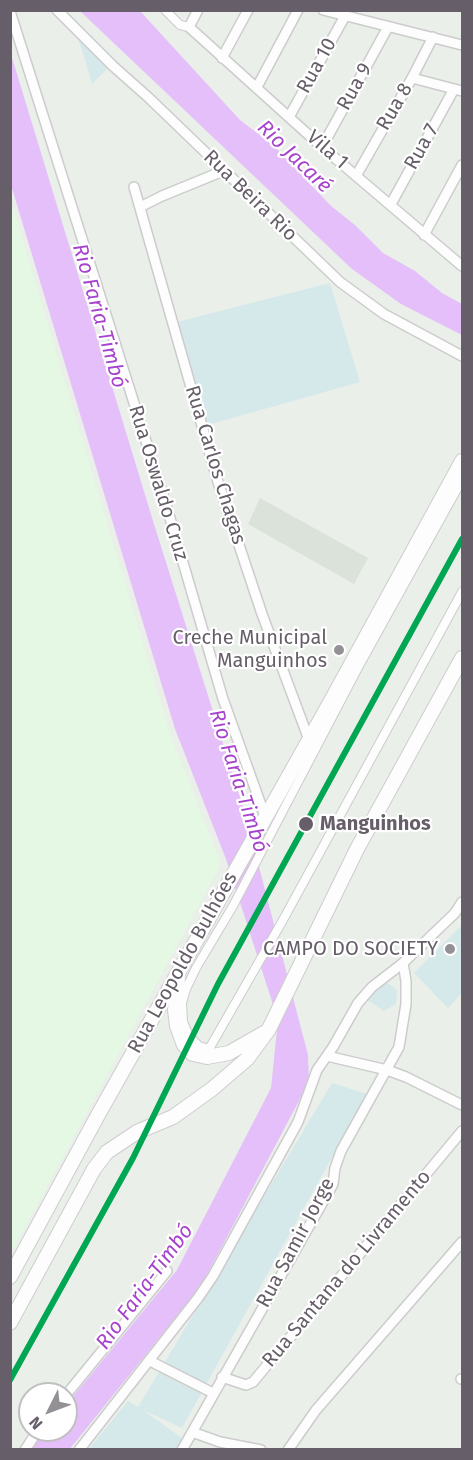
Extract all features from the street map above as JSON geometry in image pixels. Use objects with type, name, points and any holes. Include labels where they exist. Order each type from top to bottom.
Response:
[{"type":"main road","name":"Rua Leopoldo Bulhões","points":[[10,1277],[462,461]]},
{"type":"main road","points":[[10,1323],[94,1169],[107,1152],[136,1132],[172,1117],[212,1089],[247,1059],[272,1024],[357,849],[462,658]]},
{"type":"main road","points":[[179,971],[175,1010],[177,1026],[184,1045],[193,1054],[207,1057],[229,1053],[272,1024]]},
{"type":"street","name":"Rua Beira Rio","points":[[57,10],[340,282],[384,314],[462,356]]},
{"type":"street","name":"Vila 1","points":[[165,10],[180,25],[189,27],[424,235],[461,262]]},
{"type":"street","points":[[189,27],[198,10]]},
{"type":"street","points":[[222,58],[248,10]]},
{"type":"street","points":[[257,87],[298,10]]},
{"type":"street","points":[[323,10],[462,45]]},
{"type":"street","name":"Rua Oswaldo Cruz","points":[[10,11],[165,501],[223,699],[265,816]]},
{"type":"street","name":"Rua 10","points":[[289,117],[345,16]]},
{"type":"street","name":"Rua 9","points":[[322,147],[388,27]]},
{"type":"street","name":"Rua 8","points":[[356,176],[433,37]]},
{"type":"street","points":[[412,78],[458,90]]},
{"type":"street","name":"Rua 7","points":[[391,204],[458,90]]},
{"type":"street","points":[[424,235],[462,165]]},
{"type":"street","points":[[140,207],[223,171]]},
{"type":"street","name":"Rua Carlos Chagas","points":[[134,187],[218,482],[262,614],[309,740]]},
{"type":"street","points":[[462,480],[329,720],[234,906],[196,968],[186,989],[182,1012],[186,1031],[192,1041],[199,1046],[209,1049],[283,920],[462,592]]},
{"type":"street","points":[[80,1449],[150,1361],[213,1276],[291,1136],[304,1108],[317,1070],[358,1003],[372,987],[403,963],[455,913],[462,902]]},
{"type":"street","name":"Rua Samir Jorge","points":[[182,1449],[333,1184],[335,1168],[341,1151],[399,1047],[406,1005],[403,963]]},
{"type":"street","points":[[327,1056],[387,1070],[462,1105]]},
{"type":"street","name":"Rua Santana do Livramento","points":[[222,1377],[246,1385],[253,1382],[462,1131]]},
{"type":"street","points":[[288,1449],[316,1410],[462,1242]]},
{"type":"street","points":[[77,1382],[167,1271]]},
{"type":"street","points":[[150,1361],[213,1393]]},
{"type":"street","points":[[192,1432],[223,1446],[261,1449]]},
{"type":"shaded area","name":"Rio Jacaré","points":[[80,11],[140,11],[240,120],[274,146],[331,206],[355,225],[383,253],[415,271],[442,293],[462,304],[462,335],[401,304],[352,269]]},
{"type":"shaded area","points":[[78,39],[108,68],[92,84],[84,56]]},
{"type":"shaded area","points":[[10,51],[153,521],[245,813],[308,1055],[309,1082],[201,1286],[78,1439],[78,1390],[177,1270],[271,1088],[278,1020],[226,859],[175,729],[11,185]]},
{"type":"shaded area","points":[[11,201],[170,734],[221,864],[11,1253]]},
{"type":"shaded area","points":[[330,283],[360,382],[204,426],[173,323]]},
{"type":"shaded area","points":[[260,498],[368,558],[354,584],[248,524]]},
{"type":"shaded area","name":"CAMPO DO SOCIETY","points":[[462,925],[462,993],[448,1008],[414,973]]},
{"type":"shaded area","points":[[384,980],[397,990],[396,1004],[384,1011],[368,1000]]},
{"type":"shaded area","points":[[332,1083],[367,1094],[182,1428],[143,1410],[186,1441],[181,1449],[88,1450],[128,1401],[138,1407]]},
{"type":"shaded area","points":[[36,1442],[75,1442],[69,1450],[30,1449]]},
{"type":"transit line","points":[[10,1380],[133,1158],[218,984],[462,539]]},
{"type":"place","name":"Creche Municipal Manguinhos","points":[[339,650]]},
{"type":"place","name":"Manguinhos","points":[[306,824]]},
{"type":"place","name":"CAMPO DO SOCIETY","points":[[450,949]]},
{"type":"water label","name":"Rio Faria-Timbó","points":[[99,316]]},
{"type":"water label","name":"Rio Faria-Timbó","points":[[238,781]]},
{"type":"water label","name":"Rio Faria-Timbó","points":[[145,1287]]}]
